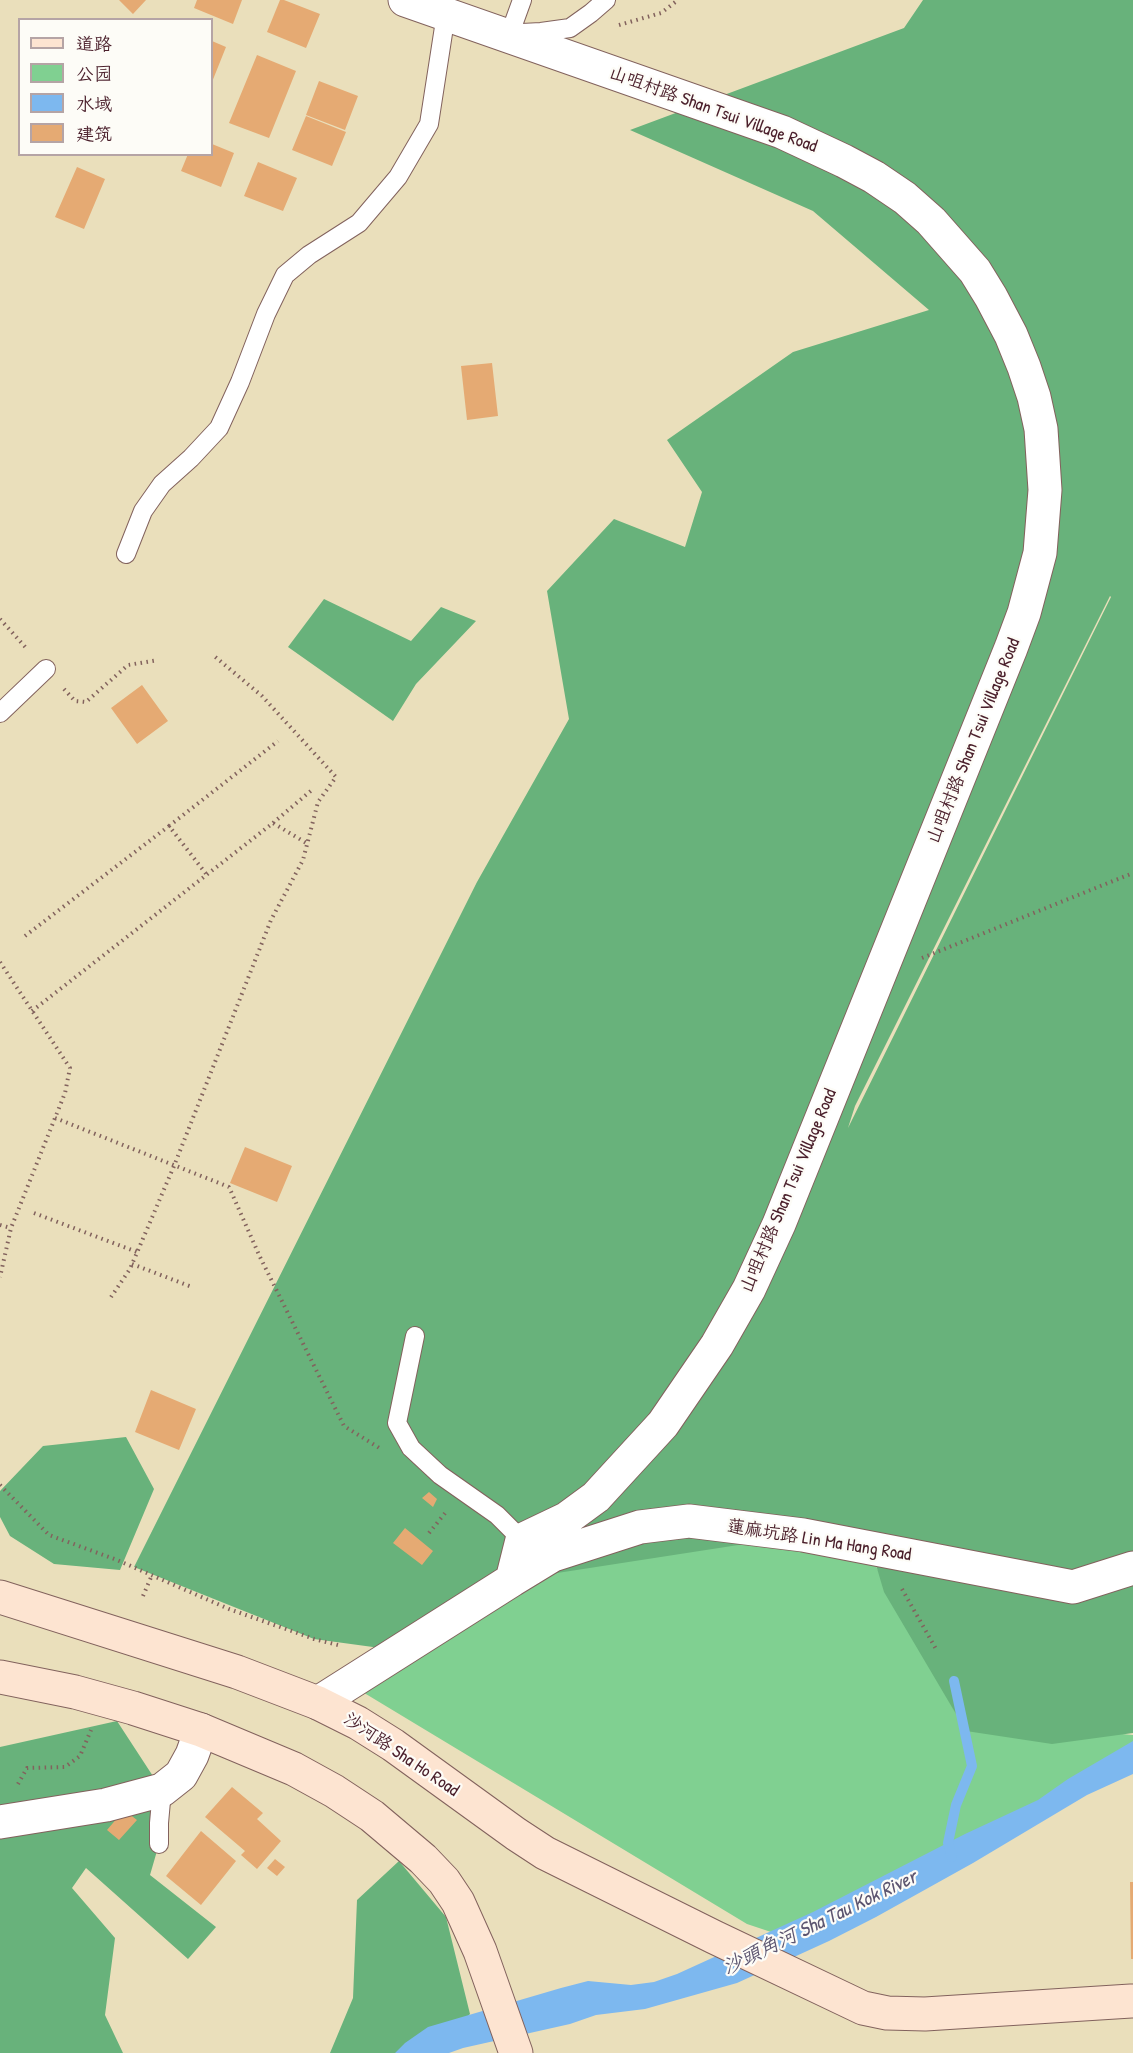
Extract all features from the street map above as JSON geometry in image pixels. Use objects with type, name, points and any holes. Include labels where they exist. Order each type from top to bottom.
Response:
[{"type":"main road","name":"沙河路 Sha Ho Road","points":[[0,1597],[237,1672],[318,1703],[358,1723],[393,1745],[545,1853],[863,2008],[887,2013],[925,2014],[1131,2001]]},
{"type":"main road","points":[[0,1677],[75,1692],[201,1730],[294,1769],[334,1791],[391,1830],[444,1881],[458,1902],[480,1951],[516,2053]]},
{"type":"street","name":"山咀村路 Shan Tsui Village Road","points":[[405,0],[782,132],[874,177],[905,198],[931,221],[975,271],[1011,335],[1034,397],[1041,429],[1045,479],[1044,522],[1040,553],[1033,584],[1011,648],[779,1224],[749,1289],[717,1345],[663,1424],[596,1497],[566,1520],[522,1540]]},
{"type":"street","name":"蓮麻坑路 Lin Ma Hang Road","points":[[512,1580],[554,1555],[640,1527],[689,1521],[803,1535],[1073,1587],[1133,1568]]},
{"type":"street","points":[[318,1703],[512,1580],[522,1540]]},
{"type":"street","points":[[1,1821],[106,1805],[162,1790],[181,1775],[201,1730]]},
{"type":"lane","points":[[509,36],[522,0]]},
{"type":"lane","points":[[509,36],[523,32],[570,28],[606,0]]},
{"type":"lane","points":[[126,554],[143,511],[162,484],[219,428],[240,382],[266,314],[285,275],[309,255],[359,223],[398,177],[429,124],[446,14]]},
{"type":"lane","points":[[0,712],[46,669]]},
{"type":"lane","points":[[415,1336],[397,1423],[411,1448],[440,1475],[497,1515],[522,1540]]},
{"type":"lane","points":[[159,1844],[162,1790]]},
{"type":"path","points":[[111,1297],[132,1264],[174,1166],[271,920],[303,860],[318,802],[336,777],[262,696],[213,655]]},
{"type":"path","points":[[25,936],[278,741]]},
{"type":"path","points":[[32,1011],[273,823],[313,789]]},
{"type":"path","points":[[273,823],[308,844]]},
{"type":"path","points":[[169,826],[207,875]]},
{"type":"path","points":[[880,975],[1133,873]]},
{"type":"path","points":[[0,962],[70,1068],[55,1118],[11,1228],[0,1277]]},
{"type":"path","points":[[55,1118],[229,1187],[260,1257],[344,1426],[383,1451],[411,1448]]},
{"type":"path","points":[[34,1213],[137,1252]]},
{"type":"path","points":[[0,1225],[11,1228]]},
{"type":"path","points":[[132,1264],[192,1287]]},
{"type":"path","points":[[0,1485],[49,1535],[117,1560],[228,1609],[343,1647]]},
{"type":"path","points":[[429,1533],[449,1509]]},
{"type":"path","points":[[143,1596],[152,1575]]},
{"type":"path","points":[[899,1583],[936,1649]]},
{"type":"path","points":[[1,1821],[8,1802],[27,1768],[65,1767],[80,1756],[91,1729]]},
{"type":"green space","points":[[923,0],[1133,0],[1133,1733],[1052,1744],[966,1731],[884,1592],[871,1548],[803,1535],[512,1580],[395,1650],[314,1639],[134,1567],[477,882],[569,719],[547,591],[614,519],[685,547],[702,492],[667,440],[793,352],[929,310],[813,211],[630,130],[904,28]],"holes":[[[1111,597],[848,1128],[855,1106]]]},
{"type":"green space","points":[[324,599],[411,641],[441,607],[476,621],[416,684],[393,721],[288,647]]},
{"type":"green space","points":[[126,1437],[154,1489],[120,1570],[54,1564],[10,1536],[0,1517],[0,1491],[43,1446]]},
{"type":"green space","points":[[572,1539],[866,1548],[959,1719],[1133,1735],[1133,1760],[795,1940],[747,1924],[351,1685]]},
{"type":"green space","points":[[117,1721],[162,1790],[159,1844],[150,1875],[216,1927],[188,1959],[86,1868],[72,1888],[115,1938],[105,2015],[123,2053],[0,2053],[0,1747]]},
{"type":"green space","points":[[399,1861],[446,1917],[470,2014],[432,2053],[330,2053],[353,1998],[357,1900]]},
{"type":"water","name":"沙頭角河 Sha Tau Kok River","points":[[1133,1741],[1133,1774],[1087,1795],[973,1863],[876,1917],[737,1983],[645,2009],[596,2015],[570,2024],[449,2053],[395,2053],[428,2027],[561,1988],[588,1981],[631,1985],[654,1982],[677,1974],[813,1912],[965,1834],[1038,1800],[1068,1779]]},
{"type":"building","points":[[119,0],[146,0],[133,14]]},
{"type":"building","points":[[197,0],[242,0],[233,24],[194,8]]},
{"type":"building","points":[[280,0],[320,14],[306,48],[267,32]]},
{"type":"building","points":[[213,41],[226,47],[213,80]]},
{"type":"building","points":[[257,55],[296,71],[269,138],[229,123]]},
{"type":"building","points":[[319,81],[358,96],[345,130],[306,115]]},
{"type":"building","points":[[306,116],[346,132],[332,166],[292,150]]},
{"type":"building","points":[[213,144],[234,153],[221,187],[181,171],[187,156],[213,156]]},
{"type":"building","points":[[258,162],[297,178],[283,211],[244,196]]},
{"type":"building","points":[[77,167],[105,179],[84,229],[55,217]]},
{"type":"building","points":[[492,363],[498,416],[467,420],[461,366]]},
{"type":"building","points":[[142,685],[168,721],[137,744],[111,708]]},
{"type":"building","points":[[245,1147],[292,1166],[277,1202],[230,1183]]},
{"type":"building","points":[[151,1390],[196,1409],[179,1450],[135,1432]]},
{"type":"building","points":[[429,1492],[437,1499],[433,1507],[422,1498]]},
{"type":"building","points":[[405,1528],[433,1551],[422,1565],[393,1543]]},
{"type":"building","points":[[232,1787],[263,1813],[257,1819],[281,1841],[257,1869],[241,1855],[245,1851],[205,1817]]},
{"type":"building","points":[[124,1810],[137,1820],[119,1840],[107,1830]]},
{"type":"building","points":[[201,1831],[236,1861],[201,1905],[166,1876]]},
{"type":"building","points":[[275,1859],[285,1867],[277,1876],[267,1868]]},
{"type":"building","points":[[1130,1882],[1133,1882],[1133,1959],[1131,1959]]},
{"type":"waterway","points":[[952,1857],[948,1843],[956,1805],[972,1766],[954,1681]]}]
